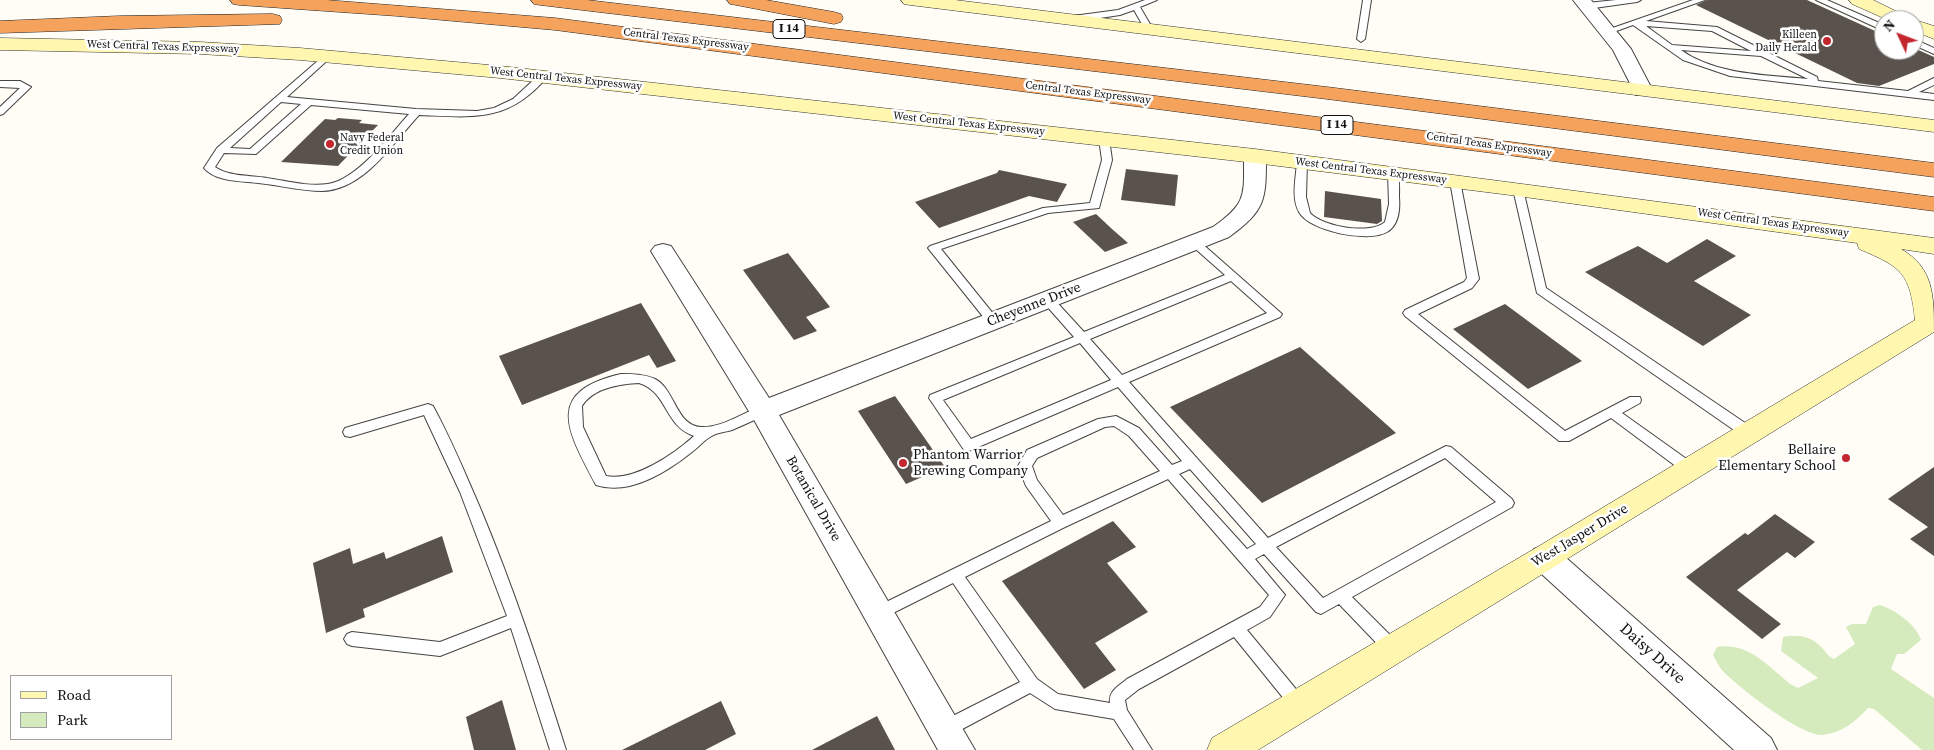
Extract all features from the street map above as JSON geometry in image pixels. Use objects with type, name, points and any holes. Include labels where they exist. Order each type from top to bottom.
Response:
[{"type":"highway","name":"Central Texas Expressway","points":[[239,0],[397,10],[555,24],[1934,204]]},
{"type":"highway","name":"Central Texas Expressway","points":[[540,0],[1326,93],[1934,170]]},
{"type":"highway","points":[[736,0],[921,33],[1038,60]]},
{"type":"highway","points":[[0,27],[231,19],[494,27],[555,24]]},
{"type":"main road","points":[[910,0],[1934,126]]},
{"type":"main road","points":[[1858,0],[1881,10]]},
{"type":"main road","name":"West Central Texas Expressway","points":[[0,44],[201,47],[327,56],[542,77],[1254,156],[1518,189],[1934,246]]},
{"type":"main road","points":[[1836,232],[1889,252],[1914,268],[1922,281],[1931,321]]},
{"type":"main road","name":"West Jasper Drive","points":[[1241,746],[1300,705],[1690,470],[1931,321]]},
{"type":"street","points":[[1584,3],[1622,49],[1643,91]]},
{"type":"street","name":"Cheyenne Drive","points":[[763,411],[1221,232],[1247,213],[1254,200],[1254,156]]},
{"type":"street","name":"Botanical Drive","points":[[663,251],[763,411],[951,740]]},
{"type":"street","name":"Daisy Drive","points":[[1545,558],[1759,750]]},
{"type":"lane","points":[[1064,20],[1136,7],[1153,0]]},
{"type":"lane","points":[[1361,38],[1367,0]]},
{"type":"lane","points":[[1584,3],[1638,0]]},
{"type":"lane","points":[[1608,31],[1701,0]]},
{"type":"lane","points":[[1820,0],[1874,24]]},
{"type":"lane","points":[[1136,7],[1150,31]]},
{"type":"lane","points":[[1634,22],[1686,58],[1730,73],[1934,97]]},
{"type":"lane","points":[[1634,22],[1714,29],[1823,84]]},
{"type":"lane","points":[[1671,47],[1764,54]]},
{"type":"lane","points":[[327,56],[281,99],[221,150],[209,168],[215,173],[318,187],[333,187],[354,178],[416,112]]},
{"type":"lane","points":[[281,99],[416,112],[477,114],[497,110],[516,101],[542,77]]},
{"type":"lane","points":[[1909,94],[1934,81]]},
{"type":"lane","points":[[0,84],[20,84],[26,87],[0,112]]},
{"type":"lane","points":[[221,150],[252,152],[310,102]]},
{"type":"lane","points":[[993,321],[934,248],[1047,210],[1095,206],[1106,160],[1104,139]]},
{"type":"lane","points":[[1302,162],[1301,204],[1306,215],[1320,224],[1362,234],[1380,232],[1388,226],[1395,213],[1394,173]]},
{"type":"lane","points":[[1455,181],[1473,279],[1468,285],[1409,312],[1564,437],[1635,400]]},
{"type":"lane","points":[[1518,189],[1541,290],[1749,433]]},
{"type":"lane","points":[[1195,243],[1233,276],[1276,314],[969,446],[935,398],[1233,276]]},
{"type":"lane","points":[[1048,300],[1266,546],[1321,607],[1507,503],[1446,451],[1266,546],[1245,557]]},
{"type":"lane","points":[[705,433],[692,431],[678,418],[666,395],[653,382],[636,377],[614,380],[581,398],[574,406],[574,421],[601,481],[607,484],[634,479],[654,470],[693,446],[705,433],[763,411]]},
{"type":"lane","points":[[350,432],[428,409],[454,460],[517,619],[558,750]]},
{"type":"lane","points":[[1612,412],[1690,470]]},
{"type":"lane","points":[[1060,523],[1031,482],[1025,466],[1032,454],[1103,422],[1116,421],[1134,432],[1278,595],[1266,612],[1134,684],[1117,697],[1118,712],[1144,750]]},
{"type":"lane","points":[[879,613],[1060,523],[1192,462]]},
{"type":"lane","points":[[955,575],[1031,684],[1055,701],[1118,712]]},
{"type":"lane","points":[[1341,596],[1394,650]]},
{"type":"lane","points":[[352,639],[440,649],[517,619]]},
{"type":"lane","points":[[1236,628],[1300,705]]},
{"type":"lane","points":[[951,740],[1031,684]]},
{"type":"green space","points":[[1880,605],[1892,610],[1910,623],[1921,640],[1904,654],[1897,654],[1891,669],[1934,698],[1934,750],[1922,750],[1874,709],[1868,708],[1853,722],[1836,732],[1822,735],[1812,733],[1769,709],[1740,687],[1721,669],[1713,655],[1717,647],[1728,646],[1738,648],[1757,657],[1790,684],[1798,688],[1818,678],[1781,651],[1783,637],[1798,636],[1808,638],[1834,659],[1855,644],[1846,627],[1852,624],[1866,624],[1873,607]]},
{"type":"building","name":"Killeen Daily Herald","points":[[1707,0],[1807,0],[1874,30],[1874,60],[1924,60],[1924,52],[1934,57],[1934,64],[1879,86],[1857,83],[1696,5]]},
{"type":"building","name":"Navy Federal Credit Union","points":[[338,118],[362,120],[359,123],[378,125],[338,166],[281,162],[325,119],[335,120]]},
{"type":"building","points":[[1126,169],[1178,175],[1175,206],[1121,200]]},
{"type":"building","points":[[999,170],[1067,184],[1057,202],[1029,196],[939,228],[915,202],[997,173]]},
{"type":"building","points":[[1325,191],[1381,199],[1382,221],[1377,224],[1324,217]]},
{"type":"building","points":[[1096,214],[1128,243],[1105,252],[1073,222]]},
{"type":"building","points":[[1707,239],[1736,256],[1694,281],[1751,315],[1703,346],[1585,272],[1638,246],[1667,263]]},
{"type":"building","points":[[788,253],[830,307],[806,317],[817,331],[794,340],[743,270]]},
{"type":"building","points":[[641,303],[676,361],[657,368],[649,355],[522,405],[499,356]]},
{"type":"building","points":[[1505,304],[1582,361],[1528,389],[1453,329]]},
{"type":"building","points":[[1300,347],[1396,433],[1262,503],[1170,407]]},
{"type":"building","points":[[895,396],[945,467],[906,484],[858,411]]},
{"type":"building","points":[[1934,467],[1934,556],[1910,539],[1928,527],[1888,499]]},
{"type":"building","points":[[1775,514],[1815,542],[1795,558],[1787,552],[1737,590],[1781,624],[1762,639],[1686,577],[1745,533],[1748,535]]},
{"type":"building","points":[[1113,521],[1136,547],[1107,563],[1148,612],[1095,643],[1116,670],[1084,689],[1002,581]]},
{"type":"building","points":[[442,536],[453,572],[363,609],[365,617],[326,633],[313,563],[350,548],[353,564],[384,552],[386,559]]},
{"type":"building","points":[[502,700],[516,750],[474,750],[466,717]]},
{"type":"building","points":[[721,701],[736,734],[705,750],[622,750]]},
{"type":"building","points":[[877,716],[895,750],[812,750]]},
{"type":"place","name":"Killeen Daily Herald","points":[[1827,41]]},
{"type":"place","name":"Navy Federal Credit Union","points":[[330,144]]},
{"type":"place","name":"Bellaire Elementary School","points":[[1846,458]]},
{"type":"place","name":"Phantom Warrior Brewing Company","points":[[903,463]]}]
